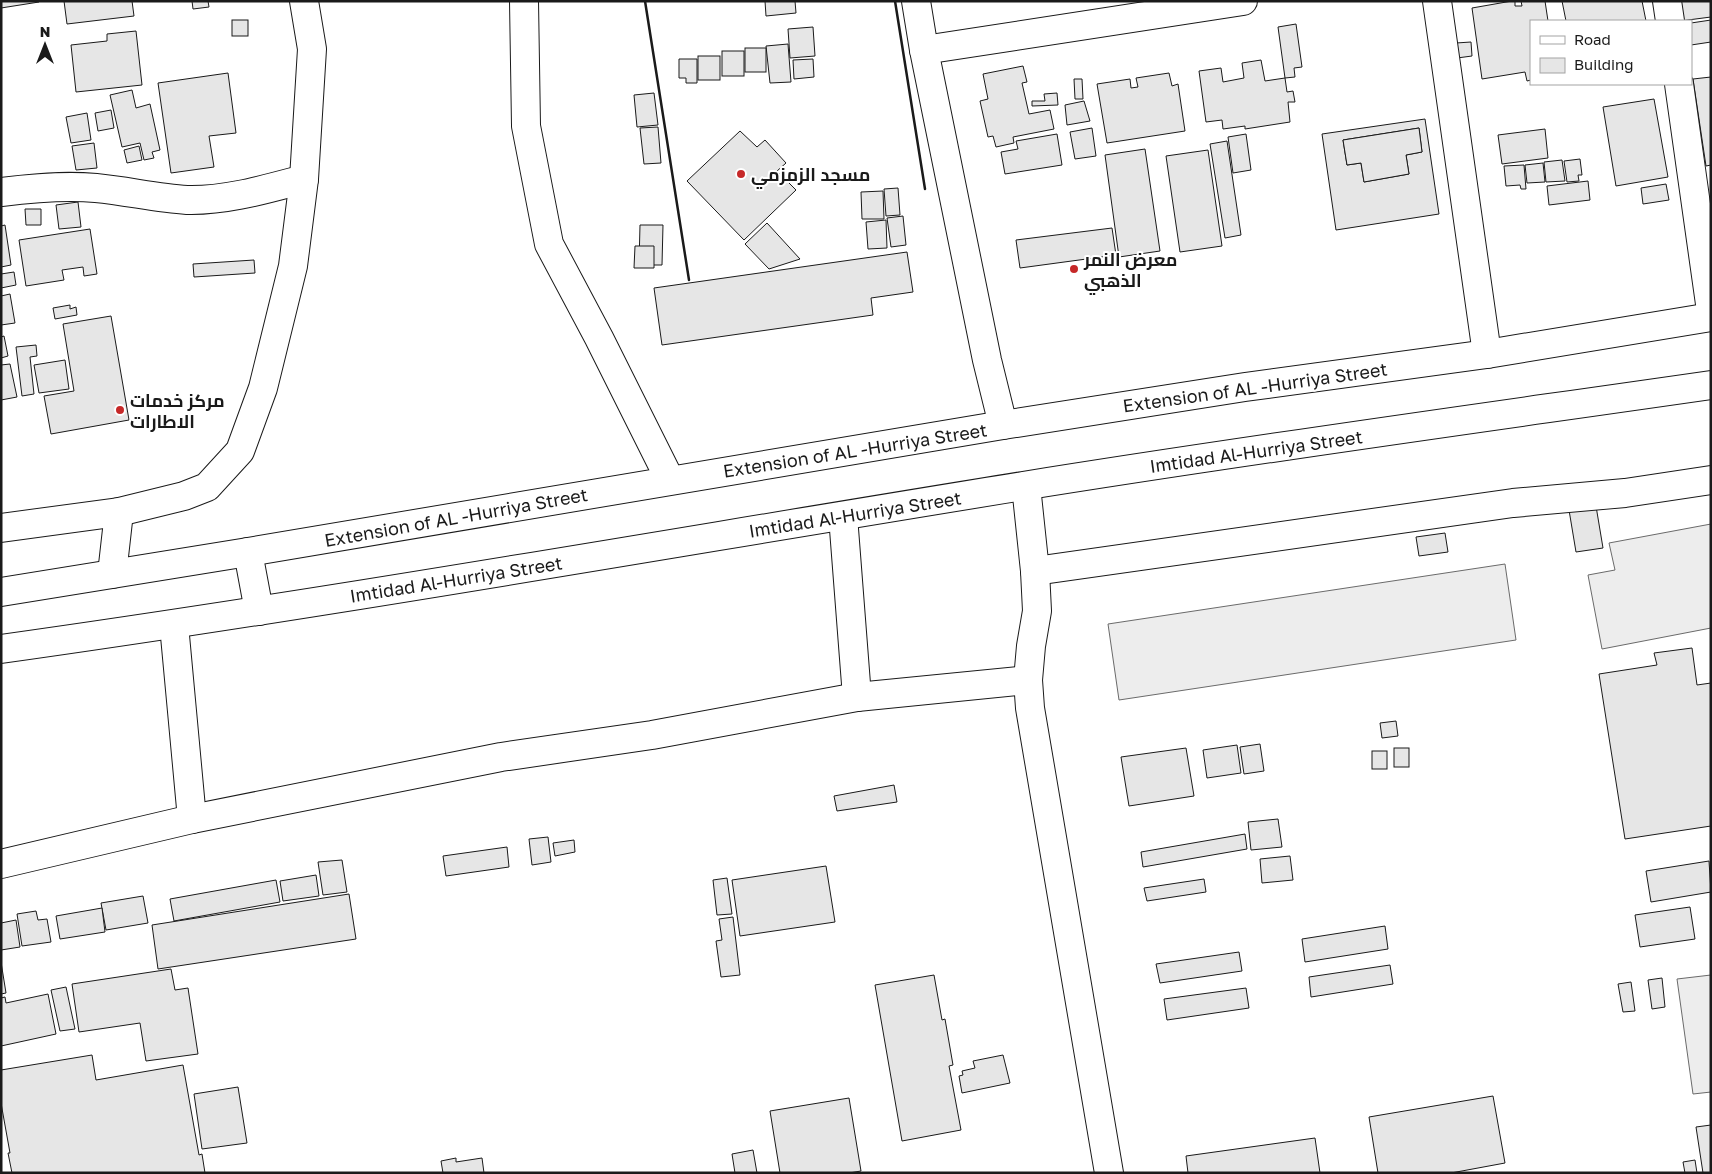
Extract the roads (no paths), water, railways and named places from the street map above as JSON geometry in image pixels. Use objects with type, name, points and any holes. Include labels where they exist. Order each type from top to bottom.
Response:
[{"type":"street","points":[[1,528],[119,512],[184,496],[207,487],[240,451],[263,388],[293,266],[304,179],[312,49],[304,1]]},
{"type":"street","points":[[524,1],[526,126],[549,244],[599,338],[670,480]]},
{"type":"street","points":[[916,1],[924,50],[987,360],[1003,425]]},
{"type":"street","points":[[924,50],[1243,1]]},
{"type":"street","points":[[1436,1],[1487,354]]},
{"type":"street","points":[[1667,1],[1670,20]]},
{"type":"street","points":[[1678,85],[1711,311]]},
{"type":"street","points":[[1,192],[52,186],[78,187],[188,200],[217,198],[261,191],[304,179]]},
{"type":"street","name":"Extension of AL -Hurriya Street","points":[[1,592],[1003,425],[1244,387],[1487,354],[1711,317]]},
{"type":"street","name":"Imtidad Al-Hurriya Street","points":[[1,649],[174,625],[1026,486],[1279,447],[1711,385]]},
{"type":"street","points":[[1035,572],[1504,504],[1625,493],[1711,480]]},
{"type":"street","points":[[1026,486],[1037,611],[1030,646],[1028,680],[1030,708],[1109,1173]]},
{"type":"street","points":[[112,574],[119,512]]},
{"type":"street","points":[[843,516],[857,697]]},
{"type":"street","points":[[248,552],[259,611]]},
{"type":"street","points":[[174,625],[192,819]]},
{"type":"street","points":[[1,864],[192,819],[501,757],[652,736],[857,697],[1028,680]]},
{"type":"place","name":"مسجد الزمزمي","points":[[741,174]]},
{"type":"place","name":"معرض النمر الذهبي","points":[[1074,269]]},
{"type":"place","name":"مركز خدمات الاطارات","points":[[120,410]]}]
